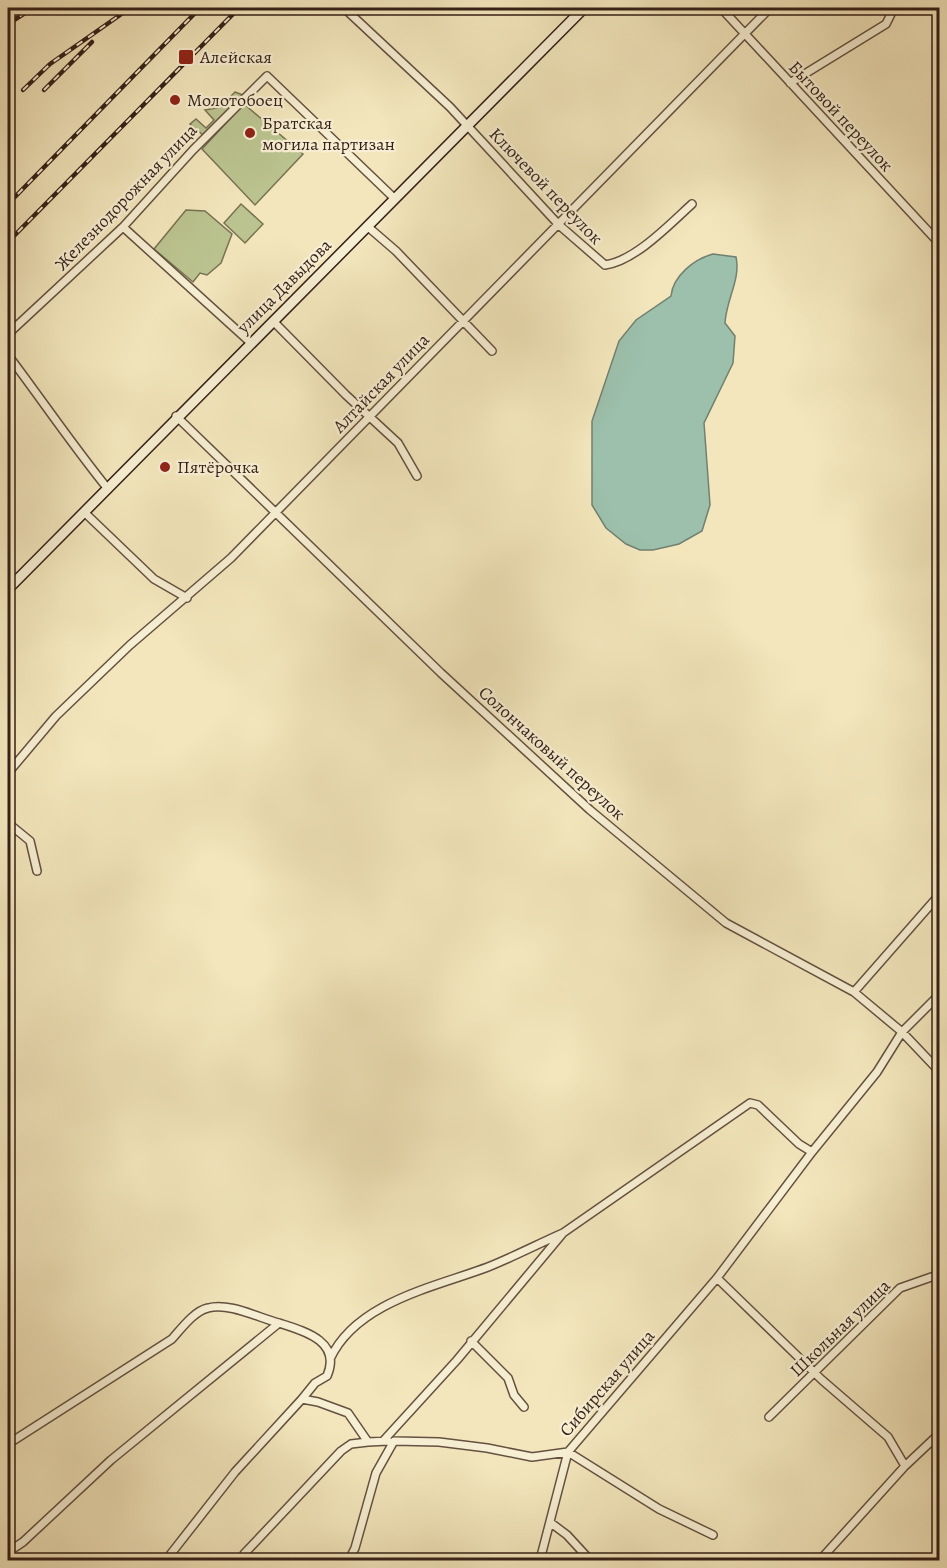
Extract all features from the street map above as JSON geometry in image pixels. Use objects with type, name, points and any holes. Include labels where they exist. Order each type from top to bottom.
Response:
[{"type":"main road","name":"улица Давыдова","points":[[8,589],[108,489],[176,416],[584,8]]},
{"type":"street","name":"Ключевой переулок","points":[[344,8],[390,49],[467,126],[559,225],[605,265],[618,263],[644,246],[692,204]]},
{"type":"street","name":"Бытовой переулок","points":[[721,8],[939,244]]},
{"type":"street","name":"Алтайская улица","points":[[8,773],[64,708],[130,645],[231,558],[770,8]]},
{"type":"street","points":[[790,83],[886,24],[894,8]]},
{"type":"street","name":"Железнодорожная улица","points":[[8,334],[123,227],[193,150],[267,76],[394,198]]},
{"type":"street","points":[[367,226],[396,251],[492,351]]},
{"type":"street","points":[[123,227],[251,343]]},
{"type":"street","points":[[273,321],[345,395],[371,416],[398,443],[417,476]]},
{"type":"street","points":[[8,356],[58,420],[76,450],[108,489]]},
{"type":"street","name":"Солончаковый переулок","points":[[176,416],[441,673],[590,810],[726,923],[854,992],[902,1032],[939,1072]]},
{"type":"street","points":[[84,512],[154,579],[187,597]]},
{"type":"street","points":[[8,824],[30,841],[35,850],[38,871]]},
{"type":"street","points":[[854,992],[939,894]]},
{"type":"street","name":"Сибирская улица","points":[[244,1554],[341,1451],[351,1444],[384,1440],[439,1442],[532,1457],[568,1452],[717,1278],[812,1152],[878,1072],[902,1032],[939,994]]},
{"type":"street","points":[[166,1560],[235,1472],[315,1383],[327,1376],[330,1359],[336,1348],[356,1326],[424,1286],[490,1266],[563,1233],[750,1103],[758,1105],[799,1144],[812,1152]]},
{"type":"street","points":[[384,1440],[563,1233]]},
{"type":"street","name":"Школьная улица","points":[[769,1417],[814,1370],[867,1323],[900,1288],[939,1274]]},
{"type":"street","points":[[717,1278],[822,1380],[888,1437],[905,1466]]},
{"type":"street","points":[[8,1444],[172,1339],[193,1318],[208,1308],[226,1308],[312,1333],[323,1341],[330,1359]]},
{"type":"street","points":[[8,1552],[23,1542],[111,1460],[279,1323]]},
{"type":"street","points":[[471,1341],[508,1378],[514,1395],[524,1407]]},
{"type":"street","points":[[302,1400],[318,1402],[348,1413],[368,1442]]},
{"type":"street","points":[[820,1560],[905,1466],[939,1433]]},
{"type":"street","points":[[349,1560],[355,1548],[376,1473],[394,1441]]},
{"type":"street","points":[[540,1560],[568,1452],[659,1509],[713,1535]]},
{"type":"street","points":[[550,1523],[567,1535],[590,1560]]},
{"type":"shaded area","points":[[235,92],[243,95],[203,135],[190,124],[196,119],[206,128],[214,120],[205,110],[228,106],[227,100]]},
{"type":"shaded area","points":[[244,104],[303,154],[255,205],[202,149]]},
{"type":"shaded area","points":[[241,204],[263,224],[245,243],[224,223]]},
{"type":"shaded area","points":[[186,210],[205,211],[232,234],[221,263],[207,275],[200,273],[193,282],[154,249]]},
{"type":"shaded area","points":[[713,254],[736,257],[737,273],[725,323],[735,336],[733,363],[704,423],[710,505],[702,531],[679,544],[653,550],[640,550],[626,544],[606,528],[592,505],[592,421],[619,341],[636,320],[671,296],[676,282],[686,269]]},
{"type":"railway","points":[[8,24],[28,11],[40,8]]},
{"type":"railway","points":[[23,90],[50,64],[130,8]]},
{"type":"railway","points":[[8,204],[200,8]]},
{"type":"railway","points":[[8,242],[239,8]]},
{"type":"railway","points":[[44,90],[92,42]]},
{"type":"place","name":"Алейская","points":[[186,57]]},
{"type":"place","name":"Молотобоец","points":[[175,100]]},
{"type":"place","name":"Братская могила партизан","points":[[250,133]]},
{"type":"place","name":"Пятёрочка","points":[[165,467]]}]
